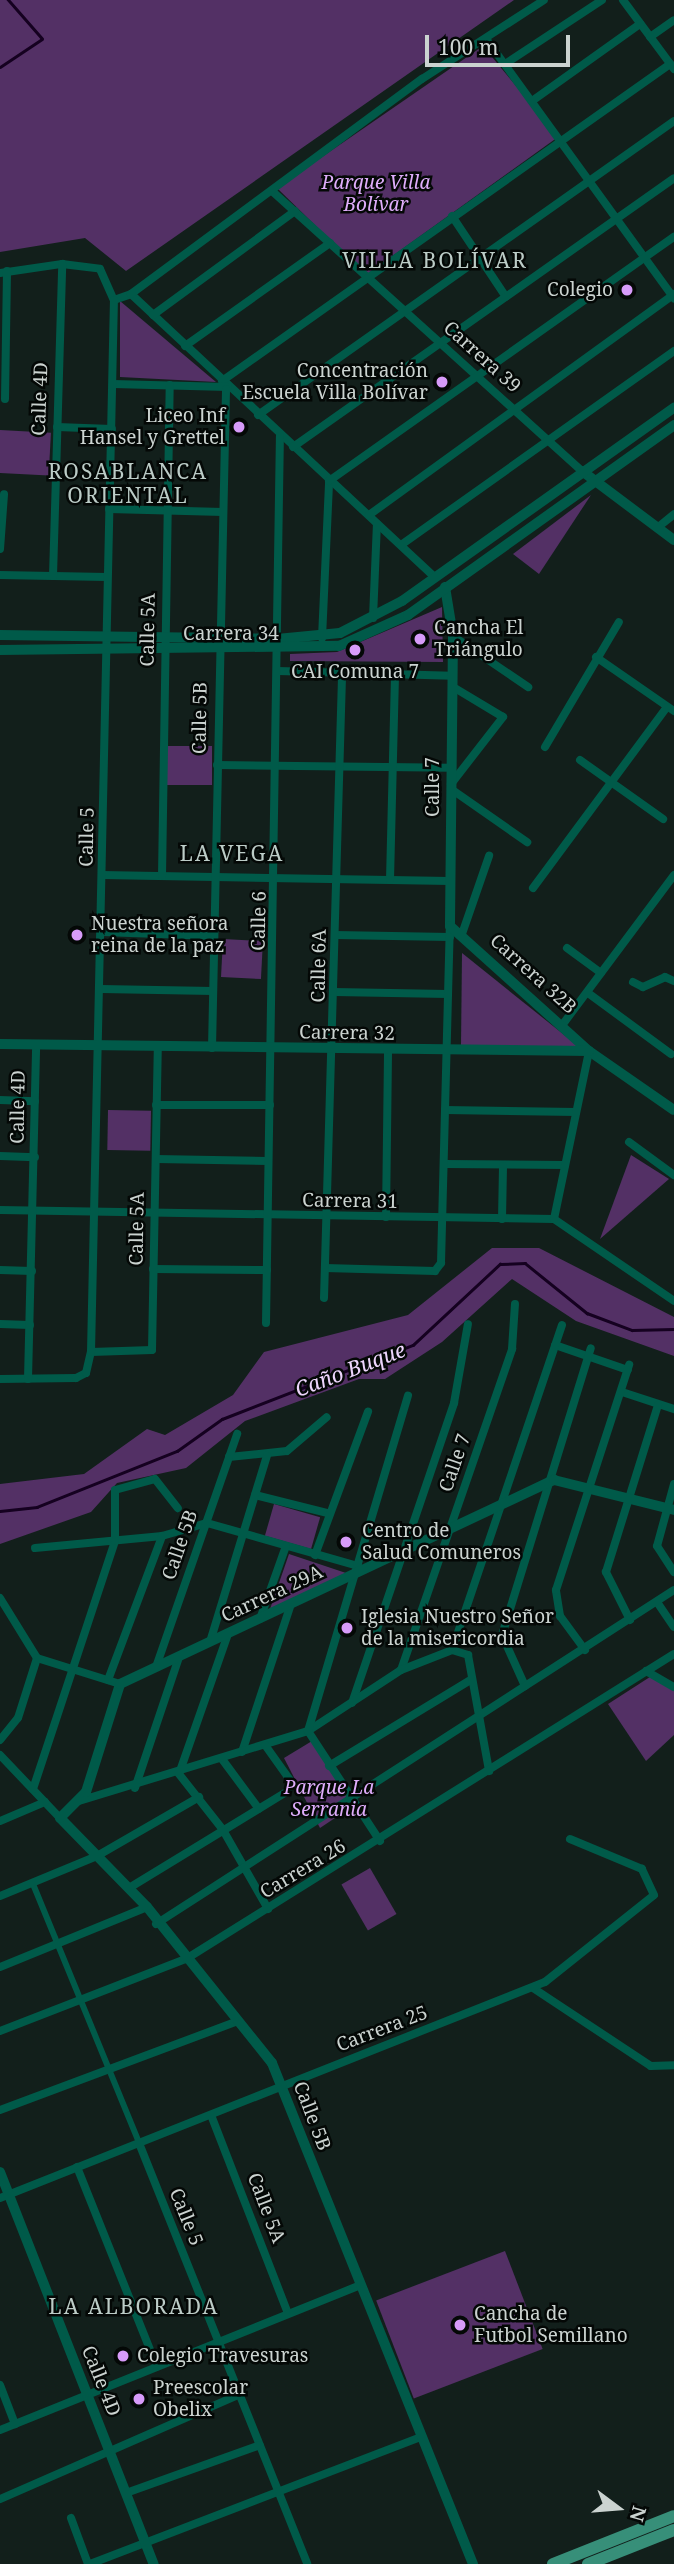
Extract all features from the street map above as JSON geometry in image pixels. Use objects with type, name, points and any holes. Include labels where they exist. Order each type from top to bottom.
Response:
[{"type":"main road","points":[[552,2564],[674,2516]]},
{"type":"main road","points":[[588,2564],[674,2530]]},
{"type":"street","points":[[5,399],[4,272],[62,264],[100,269],[114,300],[131,294],[422,79],[487,40],[544,0]]},
{"type":"street","points":[[505,64],[602,0]]},
{"type":"street","points":[[113,384],[225,386],[366,276],[672,66],[623,0]]},
{"type":"street","points":[[650,37],[674,20]]},
{"type":"street","points":[[532,101],[640,23]]},
{"type":"street","points":[[369,515],[673,296],[487,40]]},
{"type":"street","points":[[258,415],[407,313],[674,121]]},
{"type":"street","points":[[293,447],[674,178]]},
{"type":"street","name":"Carrera 39","points":[[272,191],[594,482],[674,540]]},
{"type":"street","points":[[153,314],[295,211]]},
{"type":"street","points":[[452,216],[506,297]]},
{"type":"street","points":[[330,481],[674,237]]},
{"type":"street","points":[[185,346],[330,243]]},
{"type":"street","name":"Calle 4D","points":[[53,576],[62,264]]},
{"type":"street","points":[[131,294],[225,386],[445,587],[674,425]]},
{"type":"street","name":"Calle 5","points":[[28,1379],[86,1373],[91,1352],[114,300]]},
{"type":"street","points":[[401,545],[674,351]]},
{"type":"street","name":"Calle 5A","points":[[162,876],[170,385]]},
{"type":"street","name":"Calle 5B","points":[[212,1048],[225,386]]},
{"type":"street","points":[[435,577],[674,408]]},
{"type":"street","points":[[57,427],[112,429]]},
{"type":"street","name":"Calle 6","points":[[266,1323],[276,878],[280,436]]},
{"type":"street","points":[[322,638],[330,481]]},
{"type":"street","points":[[0,549],[4,494]]},
{"type":"street","points":[[109,509],[223,512]]},
{"type":"street","points":[[657,527],[674,514]]},
{"type":"street","points":[[373,618],[377,524]]},
{"type":"street","points":[[0,575],[107,578]]},
{"type":"street","name":"Carrera 34","points":[[0,635],[322,638],[373,618],[435,577]]},
{"type":"street","name":"Carrera 34","points":[[0,650],[324,650],[352,642],[408,615],[445,587]]},
{"type":"street","name":"Calle 7","points":[[325,1268],[438,1268],[444,1164],[450,931],[453,636],[445,587]]},
{"type":"street","points":[[545,747],[619,622]]},
{"type":"street","points":[[453,636],[528,687]]},
{"type":"street","points":[[533,888],[609,780],[670,709],[596,657]]},
{"type":"street","points":[[278,671],[342,676],[395,676],[452,682],[503,717],[451,787],[527,842]]},
{"type":"street","name":"Calle 6A","points":[[324,1298],[342,676]]},
{"type":"street","points":[[390,880],[395,676]]},
{"type":"street","points":[[580,760],[663,819]]},
{"type":"street","points":[[217,765],[450,768]]},
{"type":"street","points":[[462,934],[489,856]]},
{"type":"street","points":[[102,875],[450,881]]},
{"type":"street","points":[[563,1024],[674,875]]},
{"type":"street","points":[[335,935],[450,931]]},
{"type":"street","name":"Carrera 32B","points":[[450,931],[462,934],[563,1024],[589,1051]]},
{"type":"street","points":[[102,932],[214,936]]},
{"type":"street","points":[[567,948],[601,973]]},
{"type":"street","points":[[633,982],[643,987],[665,977],[674,981]]},
{"type":"street","points":[[101,989],[213,991]]},
{"type":"street","points":[[334,992],[448,994]]},
{"type":"street","name":"Carrera 32B","points":[[587,993],[671,1054]]},
{"type":"street","name":"Carrera 32","points":[[0,1044],[447,1052],[589,1051]]},
{"type":"street","name":"Calle 4D","points":[[28,1379],[36,1045]]},
{"type":"street","name":"Calle 5A","points":[[91,1352],[150,1353],[158,1047]]},
{"type":"street","points":[[386,1217],[388,1050]]},
{"type":"street","points":[[674,1110],[589,1051],[554,1219],[674,1301]]},
{"type":"street","points":[[0,1100],[35,1101]]},
{"type":"street","points":[[156,1105],[270,1105]]},
{"type":"street","points":[[445,1110],[576,1112]]},
{"type":"street","points":[[629,1142],[674,1175]]},
{"type":"street","points":[[0,1156],[35,1157]]},
{"type":"street","points":[[156,1159],[268,1161]]},
{"type":"street","points":[[444,1164],[565,1165]]},
{"type":"street","points":[[502,1219],[503,1166]]},
{"type":"street","name":"Carrera 31","points":[[0,1210],[155,1216],[554,1219]]},
{"type":"street","points":[[153,1269],[267,1270]]},
{"type":"street","points":[[0,1270],[32,1271]]},
{"type":"street","name":"Calle 7","points":[[401,1670],[512,1349],[515,1304]]},
{"type":"street","points":[[0,1324],[30,1325]]},
{"type":"street","points":[[352,1703],[400,1553],[454,1403],[468,1324]]},
{"type":"street","points":[[452,1650],[562,1325]]},
{"type":"street","points":[[555,1345],[592,1359],[628,1368],[555,1599],[585,1650]]},
{"type":"street","points":[[525,1686],[502,1635],[592,1359],[592,1348]]},
{"type":"street","points":[[0,1379],[28,1379]]},
{"type":"street","points":[[622,1392],[674,1409]]},
{"type":"street","points":[[380,1841],[308,1731],[408,1396]]},
{"type":"street","points":[[629,1620],[606,1577],[658,1405]]},
{"type":"street","points":[[315,1555],[328,1513],[368,1412]]},
{"type":"street","points":[[229,1457],[267,1457],[305,1441],[327,1417]]},
{"type":"street","name":"Calle 5B","points":[[156,1667],[237,1434]]},
{"type":"street","points":[[210,1642],[267,1457]]},
{"type":"street","points":[[33,1789],[115,1541],[115,1490],[150,1478],[178,1508]]},
{"type":"street","points":[[554,1480],[670,1509]]},
{"type":"street","name":"Carrera 29A","points":[[120,1684],[260,1619],[357,1570],[400,1553],[554,1480]]},
{"type":"street","points":[[674,1485],[670,1509],[657,1546],[674,1572]]},
{"type":"street","points":[[255,1494],[328,1513]]},
{"type":"street","points":[[35,1548],[162,1536],[206,1523]]},
{"type":"street","name":"Carrera 29A","points":[[206,1523],[357,1570]]},
{"type":"street","points":[[108,1680],[162,1536]]},
{"type":"street","points":[[260,1619],[286,1546]]},
{"type":"street","points":[[156,1924],[585,1650],[674,1590]]},
{"type":"street","points":[[0,1598],[37,1658],[120,1684],[79,1801]]},
{"type":"street","points":[[657,1602],[674,1627]]},
{"type":"street","points":[[242,1752],[291,1604]]},
{"type":"street","points":[[179,1774],[228,1634]]},
{"type":"street","points":[[60,1818],[79,1801],[135,1788],[308,1731],[401,1670],[452,1650],[468,1655],[489,1771]]},
{"type":"street","name":"Carrera 26","points":[[0,2031],[186,1959],[380,1841],[674,1654]]},
{"type":"street","points":[[135,1788],[179,1657]]},
{"type":"street","points":[[0,1740],[18,1718],[37,1658]]},
{"type":"street","points":[[646,1671],[674,1687]]},
{"type":"street","points":[[329,1766],[472,1679]]},
{"type":"street","points":[[129,1888],[260,1809],[290,1786],[265,1745]]},
{"type":"street","name":"Calle 5B","points":[[0,1755],[147,1907],[156,1924],[238,2021],[283,2087],[358,2286],[473,2564]]},
{"type":"street","points":[[222,1759],[260,1809]]},
{"type":"street","points":[[179,1774],[223,1830],[268,1909]]},
{"type":"street","points":[[0,1896],[97,1856],[199,1797]]},
{"type":"street","points":[[0,1821],[45,1802]]},
{"type":"street","name":"Carrera 25","points":[[4,2196],[533,1988],[654,1895],[642,1869],[570,1839]]},
{"type":"street","name":"Calle 5","points":[[33,1884],[75,2000],[139,2143],[307,2564]]},
{"type":"street","points":[[0,1967],[147,1907]]},
{"type":"street","points":[[533,1988],[651,2066],[673,2066]]},
{"type":"street","points":[[0,2110],[238,2021]]},
{"type":"street","name":"Calle 5A","points":[[211,2115],[288,2314]]},
{"type":"street","points":[[77,2168],[157,2367]]},
{"type":"street","name":"Calle 4D","points":[[0,2172],[4,2196],[88,2394],[154,2564]]},
{"type":"street","points":[[0,2430],[358,2286]]},
{"type":"street","points":[[0,2385],[15,2424]]},
{"type":"street","points":[[0,2499],[240,2394]]},
{"type":"street","points":[[71,2518],[89,2564],[420,2437]]},
{"type":"street","points":[[126,2493],[260,2445]]},
{"type":"green space","points":[[0,0],[514,0],[126,271],[85,238],[0,252]]},
{"type":"green space","name":"Parque Villa Bolívar","points":[[483,46],[558,137],[366,275],[277,188]]},
{"type":"green space","points":[[120,301],[216,382],[120,377]]},
{"type":"green space","points":[[0,430],[51,433],[49,476],[0,473]]},
{"type":"green space","points":[[591,495],[539,574],[513,554]]},
{"type":"green space","points":[[442,607],[443,662],[290,661],[290,654],[337,652]]},
{"type":"green space","points":[[166,746],[212,746],[212,785],[166,785]]},
{"type":"green space","points":[[223,939],[263,941],[261,979],[221,977]]},
{"type":"green space","points":[[462,953],[578,1046],[461,1046]]},
{"type":"green space","points":[[108,1110],[151,1111],[150,1151],[107,1150]]},
{"type":"green space","points":[[631,1155],[669,1179],[600,1239]]},
{"type":"green space","points":[[492,1248],[539,1248],[674,1317],[674,1356],[576,1321],[512,1279],[442,1342],[385,1379],[359,1379],[245,1421],[186,1468],[117,1483],[91,1512],[0,1544],[0,1484],[84,1474],[147,1429],[165,1435],[233,1395],[264,1352],[408,1315]]},
{"type":"green space","points":[[274,1504],[320,1517],[311,1549],[265,1536]]},
{"type":"green space","points":[[289,1554],[346,1573],[270,1609]]},
{"type":"green space","points":[[653,1675],[674,1685],[674,1735],[646,1761],[608,1704]]},
{"type":"green space","name":"Parque La Serrania","points":[[312,1741],[356,1804],[320,1828],[284,1758]]},
{"type":"green space","points":[[370,1868],[396,1914],[368,1930],[341,1884]]},
{"type":"green space","name":"Cancha de Futbol Semillano","points":[[505,2251],[543,2349],[414,2398],[376,2300]]},
{"type":"waterway","points":[[0,67],[42,39],[8,0]]},
{"type":"waterway","name":"Caño Buque","points":[[0,1511],[37,1507],[177,1451],[222,1419],[413,1345],[500,1264],[525,1263],[587,1313],[632,1330],[674,1329]]},
{"type":"place","name":"Colegio","points":[[627,290]]},
{"type":"place","name":"Concentración Escuela Villa Bolívar","points":[[442,382]]},
{"type":"place","name":"Liceo Inf Hansel y Grettel","points":[[239,427]]},
{"type":"place","name":"Cancha El Triángulo","points":[[420,639]]},
{"type":"place","name":"CAI Comuna 7","points":[[355,650]]},
{"type":"place","name":"Nuestra señora reina de la paz","points":[[77,935]]},
{"type":"place","name":"Centro de Salud Comuneros","points":[[346,1542]]},
{"type":"place","name":"Iglesia Nuestro Señor de la misericordia","points":[[347,1628]]},
{"type":"place","name":"Cancha de Futbol Semillano","points":[[460,2325]]},
{"type":"place","name":"Colegio Travesuras","points":[[123,2356]]},
{"type":"place","name":"Preescolar Obelix","points":[[139,2399]]},
{"type":"district","name":"VILLA BOLÍVAR","points":[[435,260]]},
{"type":"district","name":"ROSABLANCA ORIENTAL","points":[[128,483]]},
{"type":"district","name":"LA VEGA","points":[[232,853]]},
{"type":"district","name":"LA ALBORADA","points":[[134,2306]]}]
